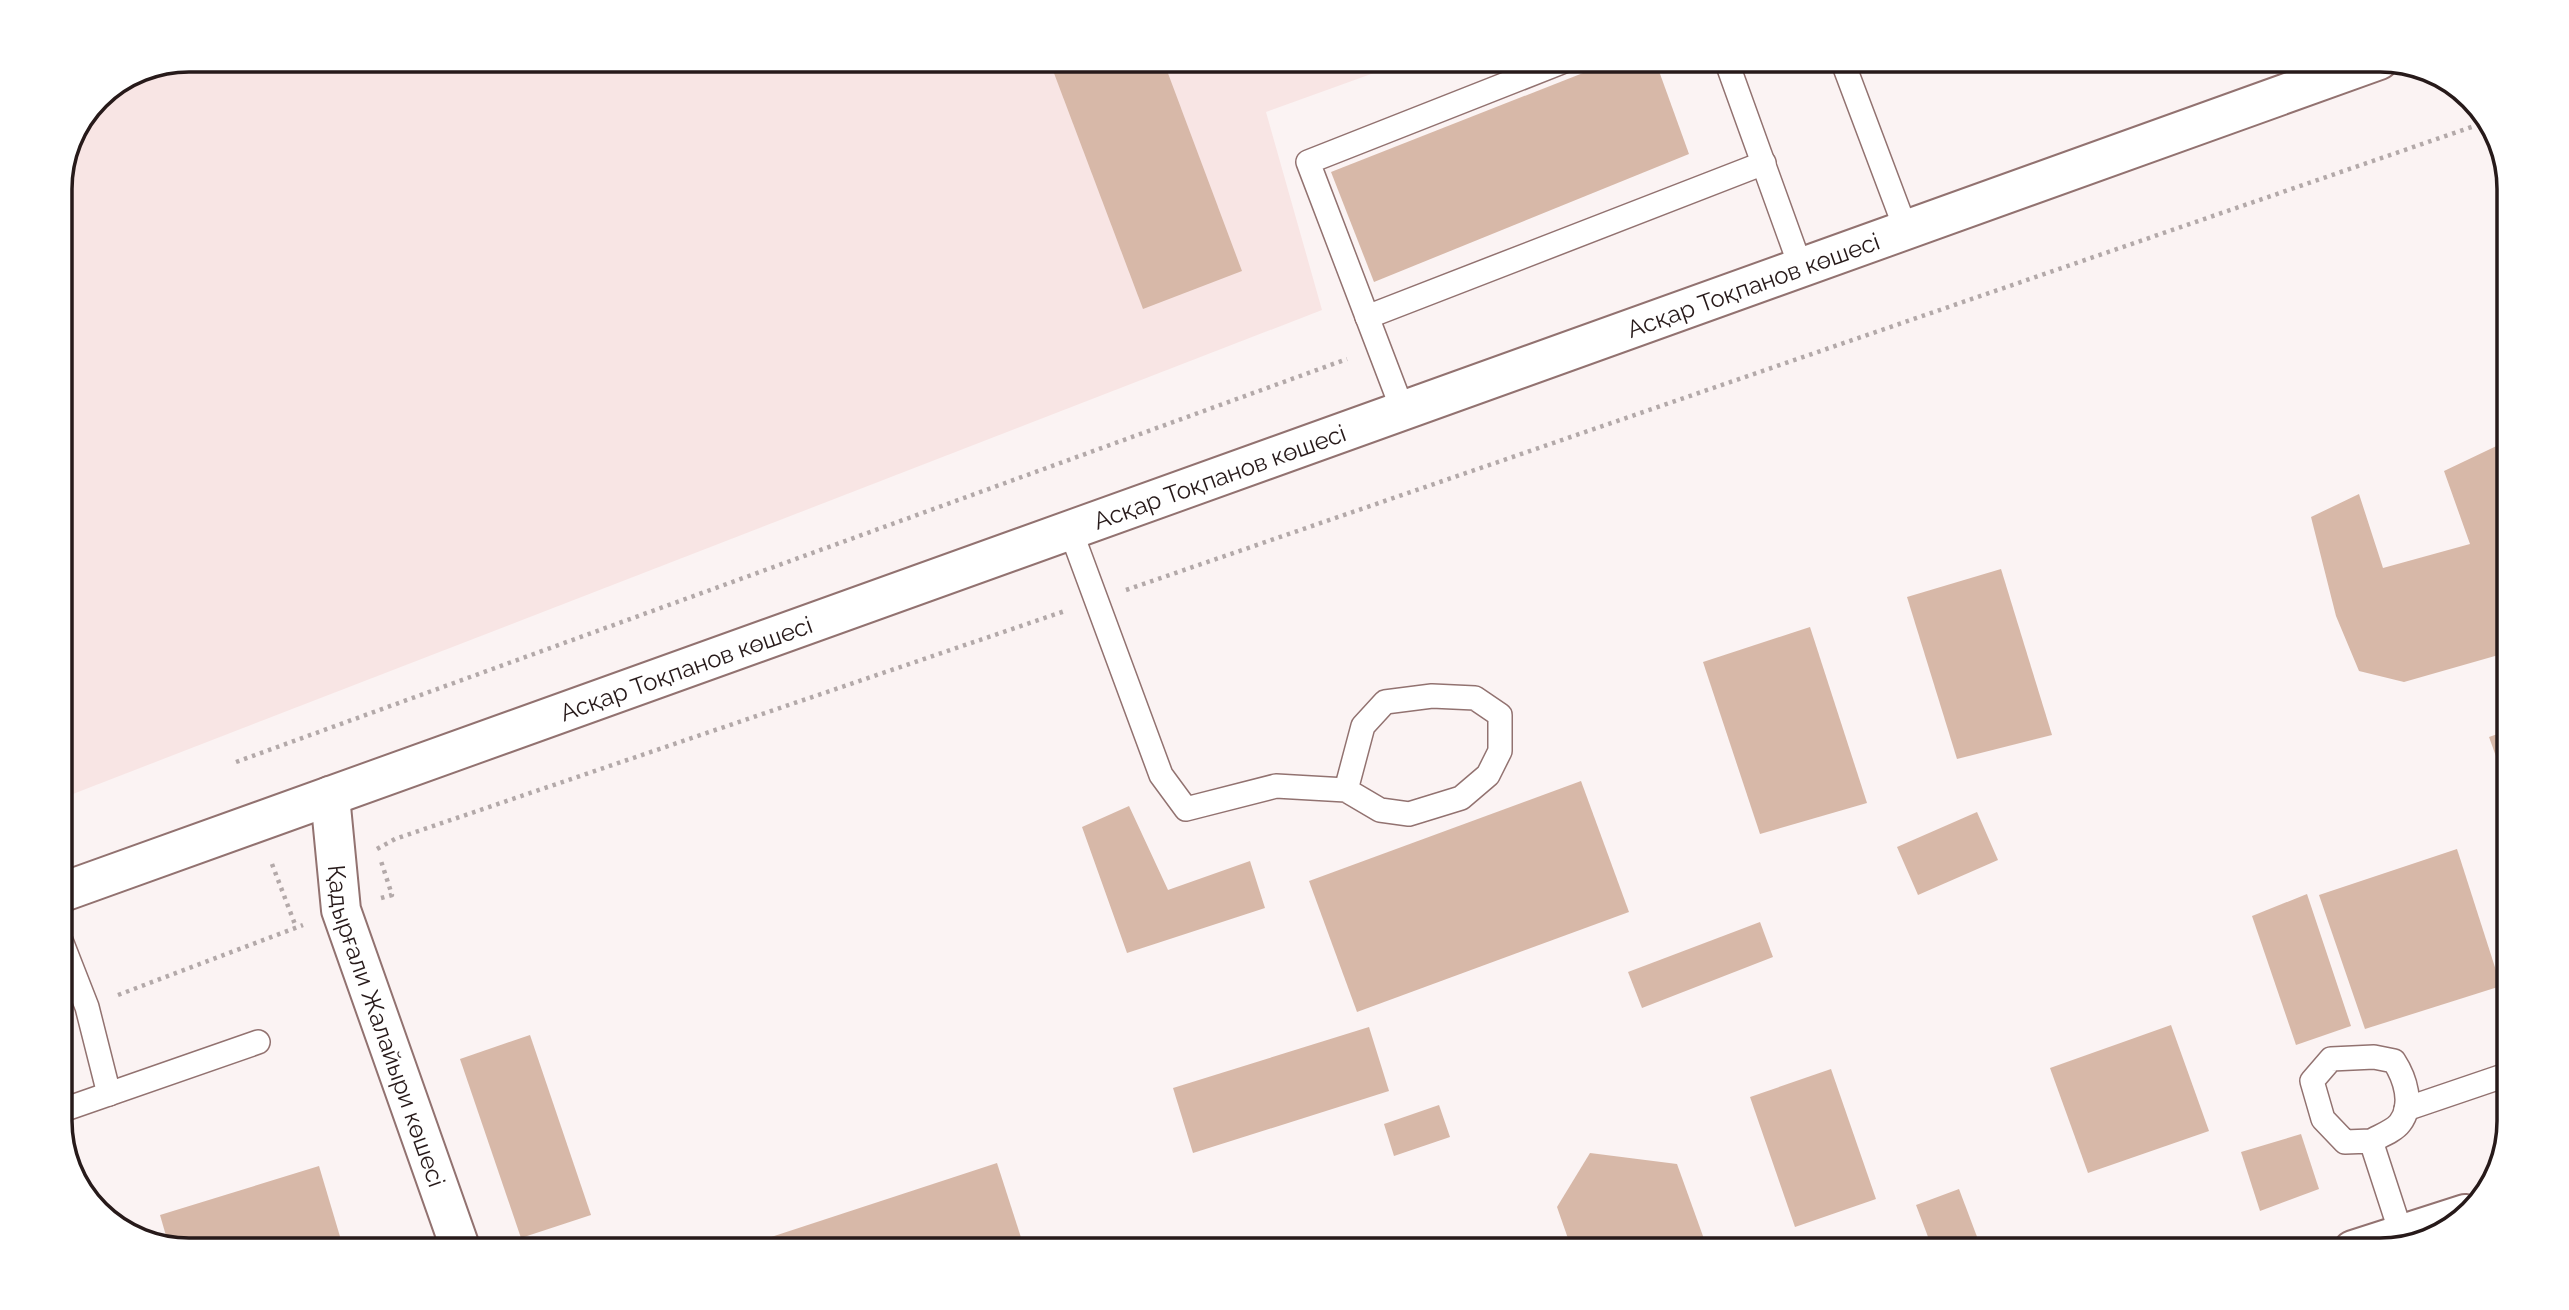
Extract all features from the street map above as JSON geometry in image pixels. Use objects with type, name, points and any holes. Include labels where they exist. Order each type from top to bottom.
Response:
[{"type":"street","name":"Асқар Тоқпанов көшесі","points":[[72,889],[2346,72]]},
{"type":"street","name":"Қадырғали Жалайыри көшесі","points":[[330,796],[341,910],[456,1238]]},
{"type":"street","points":[[2389,1237],[2441,1221]]},
{"type":"lane","points":[[1403,411],[1308,162],[1537,72]]},
{"type":"lane","points":[[1730,72],[1801,268]]},
{"type":"lane","points":[[1847,72],[1906,230]]},
{"type":"lane","points":[[1367,317],[1764,163]]},
{"type":"lane","points":[[1070,529],[1161,775],[1186,809],[1276,786],[1346,790],[1380,810],[1409,814],[1461,798],[1488,775],[1500,751],[1500,715],[1475,698],[1432,696],[1385,702],[1363,726],[1346,790]]},
{"type":"lane","points":[[72,970],[86,1007],[109,1094]]},
{"type":"lane","points":[[72,1107],[258,1042]]},
{"type":"lane","points":[[2374,1057],[2394,1060],[2405,1078],[2406,1110],[2399,1125],[2371,1141],[2345,1142],[2323,1119],[2312,1081],[2330,1059],[2374,1057]]},
{"type":"lane","points":[[2406,1110],[2497,1078]]},
{"type":"lane","points":[[2371,1141],[2401,1233]]},
{"type":"path","points":[[86,1007],[341,910],[392,895],[377,848],[395,839],[1096,601],[2478,125]]},
{"type":"path","points":[[236,762],[1379,347]]},
{"type":"path","points":[[272,864],[296,927]]},
{"type":"shaded area","points":[[188,72],[1377,72],[1266,112],[1322,310],[72,794],[72,181],[81,144],[91,124],[106,106],[124,91],[144,81],[166,74]]},
{"type":"building","points":[[1054,72],[1167,72],[1242,271],[1143,309]]},
{"type":"building","points":[[1585,72],[1659,72],[1689,154],[1374,282],[1331,172]]},
{"type":"building","points":[[2497,446],[2497,655],[2404,682],[2359,671],[2336,616],[2311,517],[2359,494],[2383,568],[2470,544],[2444,471]]},
{"type":"building","points":[[2001,569],[2052,735],[1957,759],[1907,597]]},
{"type":"building","points":[[1810,627],[1867,803],[1760,834],[1703,662]]},
{"type":"building","points":[[2497,734],[2497,759],[2489,737]]},
{"type":"building","points":[[1581,781],[1629,912],[1357,1012],[1309,881]]},
{"type":"building","points":[[1129,806],[1168,890],[1250,861],[1265,908],[1127,953],[1082,827]]},
{"type":"building","points":[[1977,812],[1998,860],[1918,895],[1897,847]]},
{"type":"building","points":[[2457,849],[2497,974],[2497,987],[2365,1029],[2319,895]]},
{"type":"building","points":[[2307,894],[2351,1026],[2296,1045],[2252,916]]},
{"type":"building","points":[[1760,922],[1773,957],[1642,1008],[1628,972]]},
{"type":"building","points":[[2171,1025],[2209,1131],[2088,1173],[2050,1068]]},
{"type":"building","points":[[1369,1027],[1389,1091],[1193,1153],[1173,1088]]},
{"type":"building","points":[[530,1035],[591,1215],[521,1238],[460,1059]]},
{"type":"building","points":[[1831,1069],[1876,1199],[1795,1227],[1750,1097]]},
{"type":"building","points":[[1439,1105],[1450,1137],[1394,1156],[1384,1124]]},
{"type":"building","points":[[2301,1134],[2319,1189],[2260,1211],[2241,1152]]},
{"type":"building","points":[[1590,1153],[1677,1164],[1704,1238],[1568,1238],[1557,1207]]},
{"type":"building","points":[[997,1163],[1021,1238],[768,1238]]},
{"type":"building","points":[[319,1166],[340,1238],[166,1236],[160,1215]]},
{"type":"building","points":[[1959,1189],[1977,1238],[1928,1238],[1916,1205]]}]
